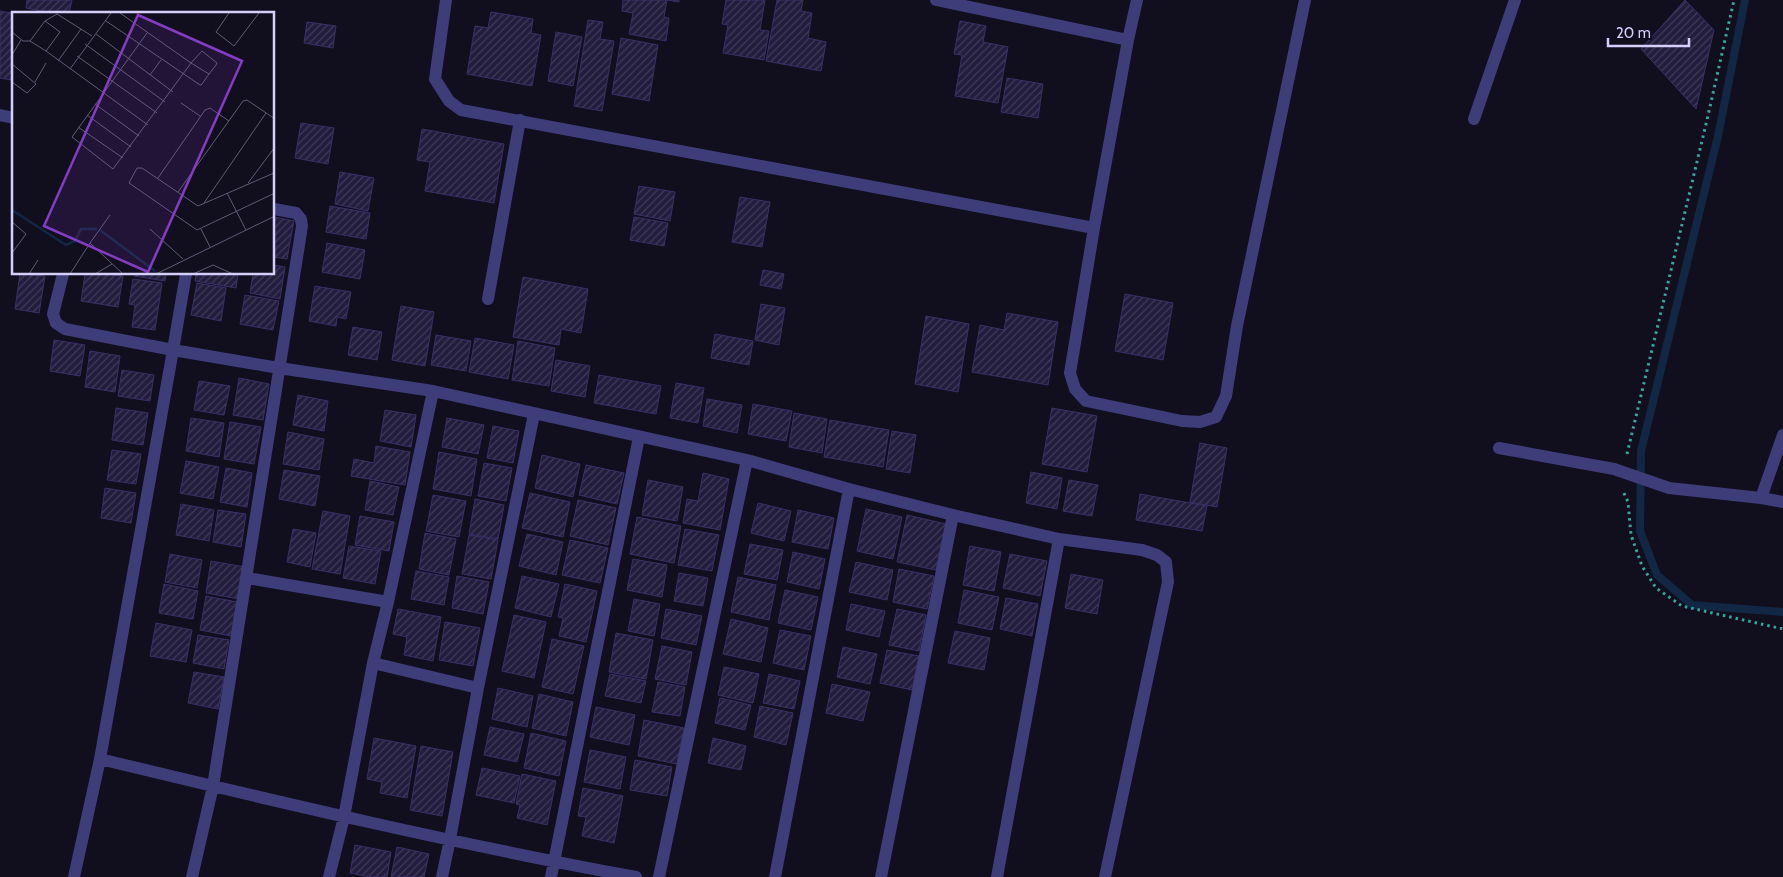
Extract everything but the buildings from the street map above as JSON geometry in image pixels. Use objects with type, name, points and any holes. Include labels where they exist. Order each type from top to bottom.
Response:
[{"type":"street","points":[[446,0],[435,79],[449,101],[461,110],[1094,228]]},
{"type":"street","points":[[936,0],[1128,40]]},
{"type":"street","points":[[1136,0],[1094,228],[1070,373],[1075,389],[1086,401],[1182,421],[1200,422],[1216,417],[1226,396],[1237,326],[1305,0]]},
{"type":"street","points":[[1474,118],[1515,0]]},
{"type":"street","points":[[488,299],[520,120]]},
{"type":"street","points":[[192,877],[213,786],[302,226],[301,219],[296,213],[275,209]]},
{"type":"street","points":[[63,275],[52,314],[56,323],[65,329],[279,368],[433,390],[747,460],[849,490],[953,515],[1059,538],[1142,550],[1157,555],[1166,562],[1168,582],[1105,877]]},
{"type":"street","points":[[74,877],[100,759],[186,275]]},
{"type":"street","points":[[329,877],[344,817],[373,664],[433,390]]},
{"type":"street","points":[[442,877],[478,688],[534,414]]},
{"type":"street","points":[[1761,498],[1783,435]]},
{"type":"street","points":[[551,877],[639,437]]},
{"type":"street","points":[[1499,448],[1614,469],[1670,488],[1783,502]]},
{"type":"street","points":[[660,877],[747,460]]},
{"type":"street","points":[[774,877],[849,490]]},
{"type":"street","points":[[881,877],[953,515]]},
{"type":"street","points":[[997,877],[1059,538]]},
{"type":"street","points":[[246,578],[388,602]]},
{"type":"street","points":[[373,664],[478,688]]},
{"type":"street","points":[[100,759],[344,817],[554,862],[636,877]]},
{"type":"path","points":[[1734,0],[1628,454],[1614,469],[1628,502],[1632,535],[1642,566],[1656,588],[1682,606],[1783,629]]},
{"type":"waterway","points":[[1745,0],[1718,136],[1641,451],[1640,531],[1657,575],[1692,605],[1783,612]]}]
